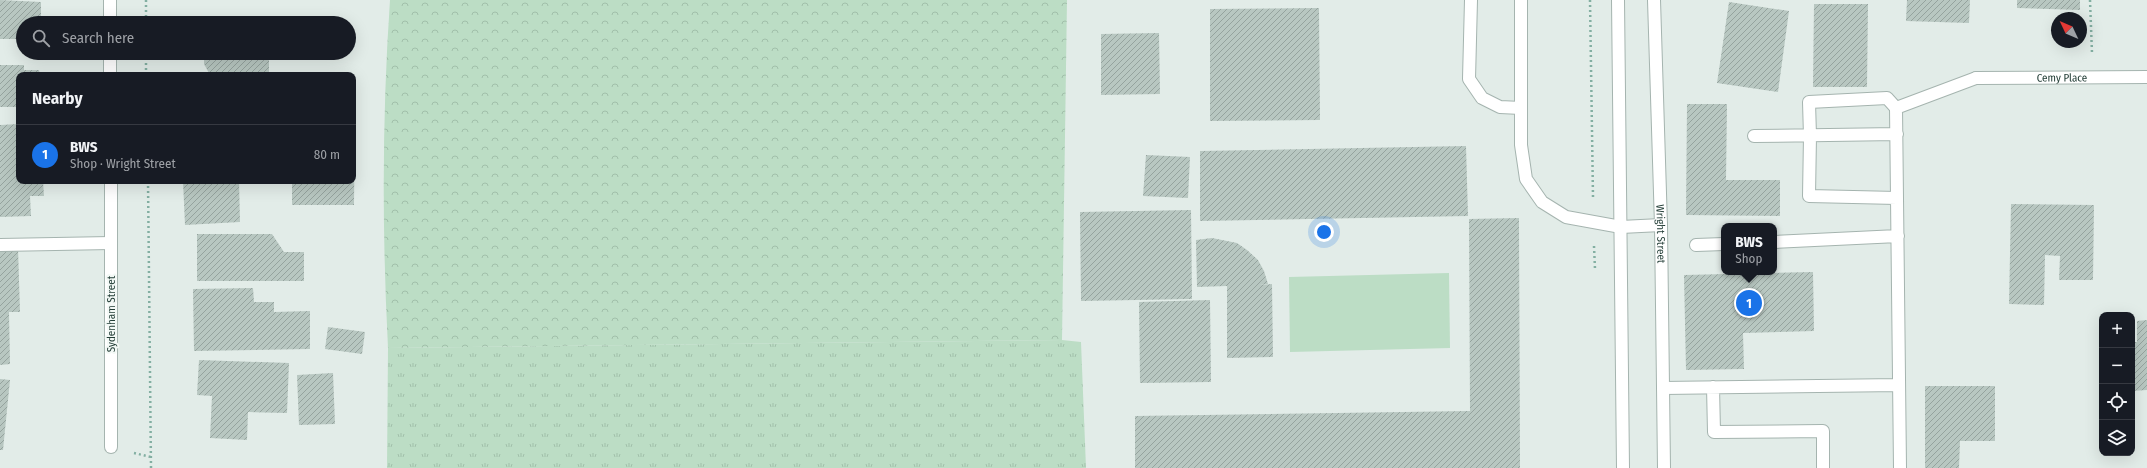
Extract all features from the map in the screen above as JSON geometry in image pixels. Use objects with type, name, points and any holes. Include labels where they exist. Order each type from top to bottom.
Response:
[{"type":"street","points":[[110,0],[110,16]]},
{"type":"street","points":[[1471,0],[1469,79],[1482,98],[1500,107],[1521,108]]},
{"type":"street","points":[[1521,0],[1521,145],[1526,179],[1542,202],[1566,216],[1621,227],[1661,225]]},
{"type":"street","points":[[1618,0],[1623,468]]},
{"type":"street","name":"Wright Street","points":[[1654,0],[1661,225],[1664,468]]},
{"type":"street","points":[[110,60],[110,72]]},
{"type":"street","name":"Cemy Place","points":[[1896,108],[1976,78],[2147,77]]},
{"type":"street","points":[[1897,198],[1809,196],[1809,102],[1887,98],[1896,108],[1898,236],[1900,468]]},
{"type":"street","points":[[1754,136],[1896,134]]},
{"type":"street","name":"Sydenham Street","points":[[111,184],[111,447]]},
{"type":"street","points":[[1777,242],[1898,236]]},
{"type":"street","points":[[0,245],[111,242]]},
{"type":"street","points":[[1696,245],[1721,244]]},
{"type":"street","points":[[1663,388],[1899,385]]},
{"type":"street","points":[[1713,387],[1714,432],[1823,431],[1823,468]]},
{"type":"path","points":[[146,0],[146,16]]},
{"type":"path","points":[[2090,0],[2092,78]]},
{"type":"path","points":[[146,60],[146,72]]},
{"type":"path","points":[[148,184],[151,468]]},
{"type":"green space","points":[[390,0],[1067,0],[1062,340],[388,348],[384,218],[384,130]]},
{"type":"green space","points":[[1449,273],[1450,348],[1290,352],[1289,277]]},
{"type":"green space","points":[[1062,340],[1081,342],[1086,468],[387,468],[388,348]]},
{"type":"building","points":[[0,0],[41,2],[41,16],[16,16],[16,39],[0,39]]},
{"type":"building","points":[[1907,0],[1970,0],[1969,23],[1906,21]]},
{"type":"building","points":[[2017,0],[2080,0],[2080,10],[2017,8]]},
{"type":"building","points":[[1729,2],[1789,11],[1778,92],[1717,83]]},
{"type":"building","points":[[1814,4],[1868,4],[1867,87],[1813,87]]},
{"type":"building","points":[[1319,8],[1320,120],[1210,121],[1210,9]]},
{"type":"building","points":[[1159,33],[1160,94],[1101,95],[1101,34]]},
{"type":"building","points":[[204,60],[269,60],[269,72],[208,72],[204,64]]},
{"type":"building","points":[[0,65],[24,65],[24,70],[39,70],[39,72],[16,72],[16,107],[0,107]]},
{"type":"building","points":[[1687,104],[1727,104],[1726,180],[1780,180],[1780,216],[1686,215]]},
{"type":"building","points":[[16,124],[16,184],[43,184],[44,196],[30,196],[31,216],[0,217],[0,125]]},
{"type":"building","points":[[1466,146],[1468,216],[1200,221],[1200,151]]},
{"type":"building","points":[[1146,155],[1190,157],[1188,198],[1143,196]]},
{"type":"building","points":[[183,184],[239,184],[240,222],[185,225]]},
{"type":"building","points":[[292,184],[354,184],[354,205],[292,205]]},
{"type":"building","points":[[2011,204],[2094,205],[2093,280],[2059,280],[2060,256],[2045,255],[2044,305],[2009,304]]},
{"type":"building","points":[[1191,210],[1192,299],[1081,301],[1080,212]]},
{"type":"building","points":[[1519,218],[1520,468],[1135,468],[1135,416],[1470,411],[1469,219]]},
{"type":"building","points":[[197,234],[272,234],[284,252],[304,252],[304,281],[197,281]]},
{"type":"building","points":[[1212,238],[1237,243],[1247,250],[1258,260],[1264,271],[1268,284],[1260,285],[1272,284],[1273,357],[1227,358],[1227,286],[1197,287],[1196,240]]},
{"type":"building","points":[[18,248],[20,312],[9,312],[10,364],[0,365],[0,249]]},
{"type":"building","points":[[1813,272],[1814,331],[1743,333],[1744,369],[1686,370],[1684,275],[1777,275],[1777,273]]},
{"type":"building","points":[[253,288],[254,302],[274,302],[274,312],[310,311],[310,349],[194,351],[193,289]]},
{"type":"building","points":[[1210,300],[1211,382],[1140,383],[1139,302]]},
{"type":"building","points":[[2147,320],[2147,390],[2135,391],[2135,342],[2137,342],[2137,321]]},
{"type":"building","points":[[328,327],[365,332],[362,354],[325,349]]},
{"type":"building","points":[[199,360],[289,363],[287,413],[248,412],[247,440],[210,438],[212,396],[197,395]]},
{"type":"building","points":[[333,373],[335,424],[299,425],[297,375]]},
{"type":"building","points":[[0,379],[10,380],[3,450],[0,450]]},
{"type":"building","points":[[1925,386],[1995,386],[1995,441],[1960,441],[1959,468],[1925,468]]},
{"type":"place","name":"BWS","points":[[1749,303]]}]
